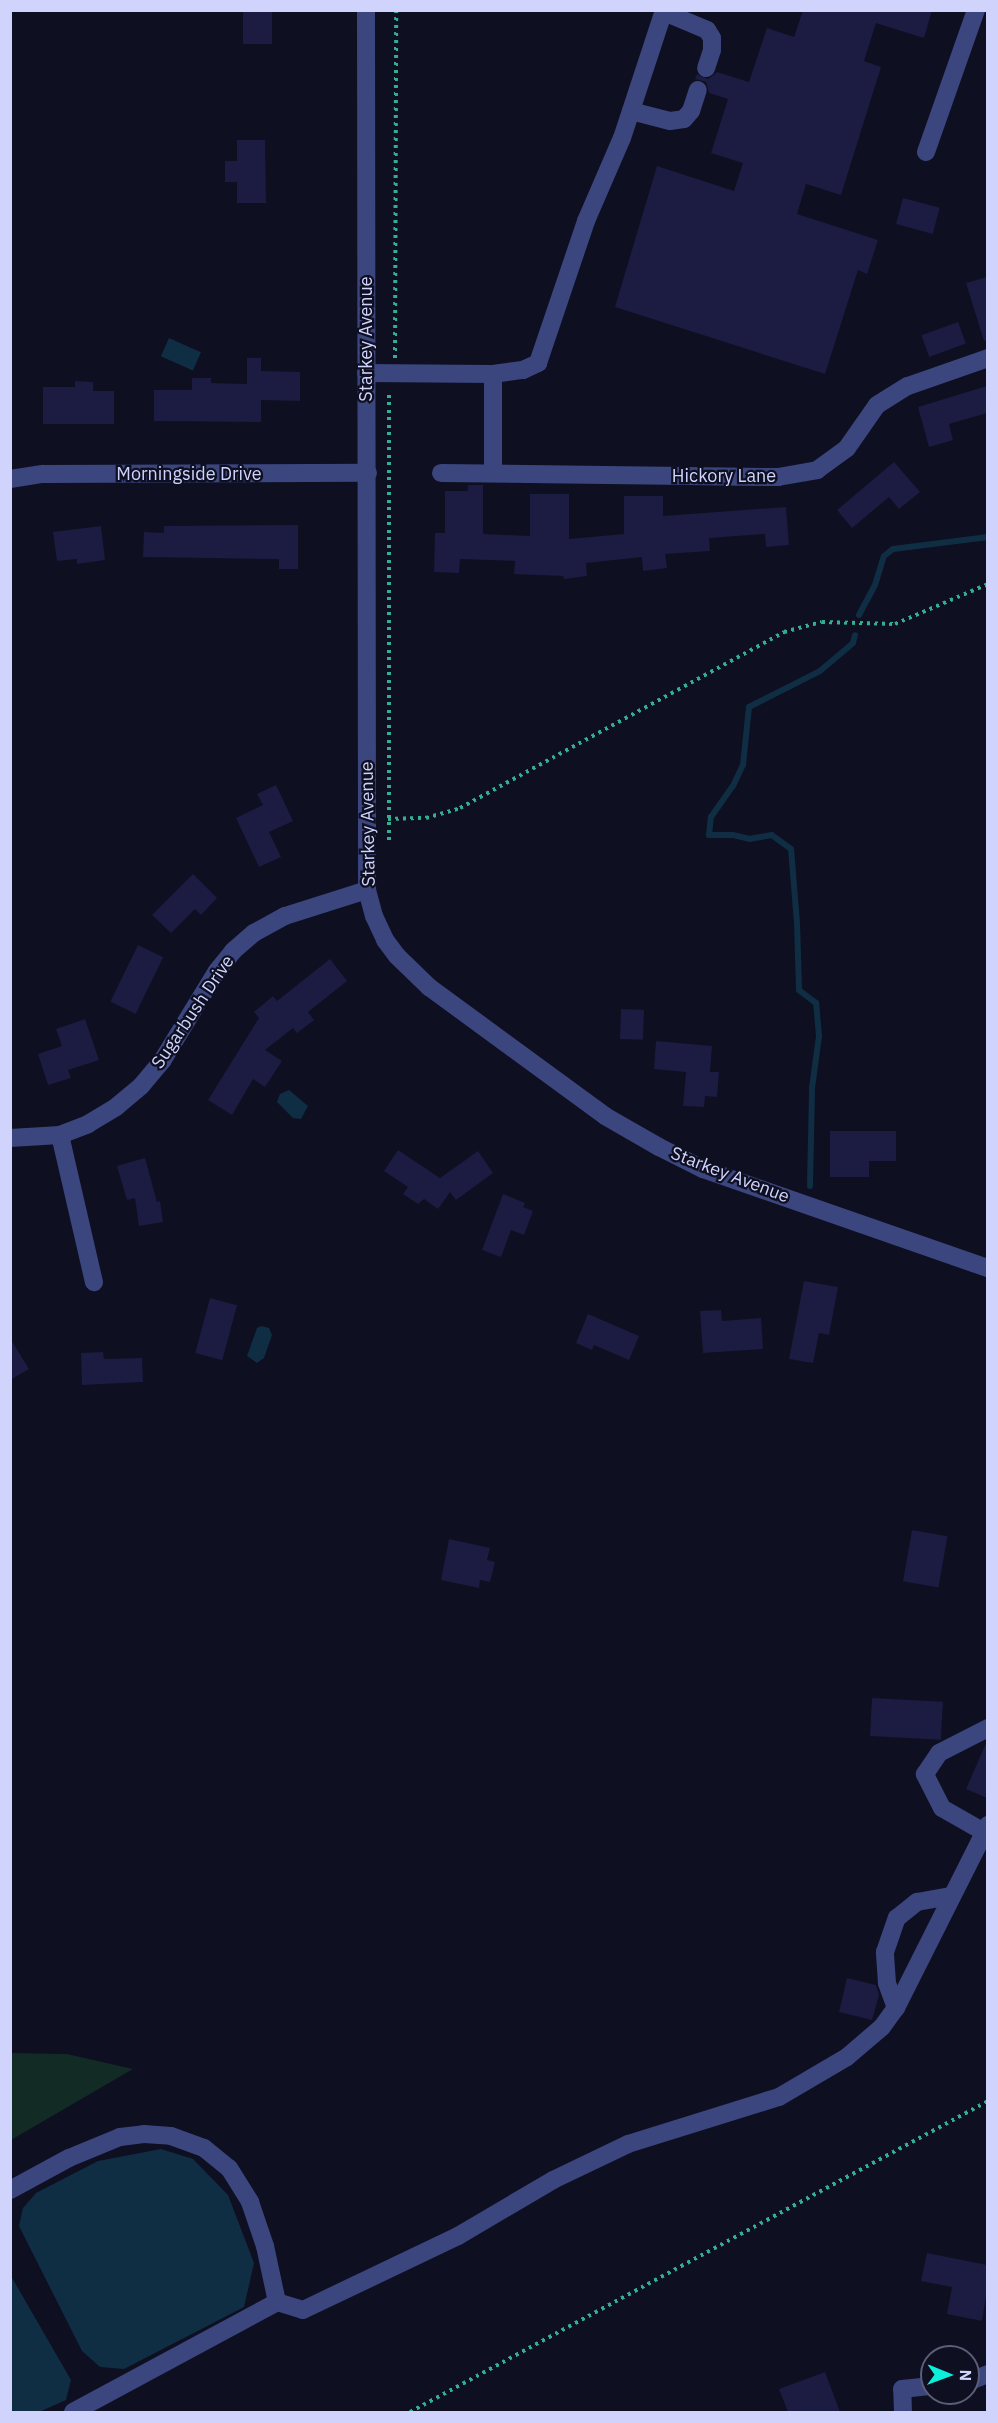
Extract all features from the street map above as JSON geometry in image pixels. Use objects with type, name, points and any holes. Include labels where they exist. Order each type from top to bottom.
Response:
[{"type":"street","name":"Starkey Avenue","points":[[366,10],[367,890],[374,916],[385,940],[397,956],[429,987],[605,1116],[659,1148],[703,1169],[987,1268]]},
{"type":"street","points":[[926,152],[976,10]]},
{"type":"street","points":[[366,373],[493,374],[523,370],[538,363],[586,221],[631,111],[664,11],[707,30],[712,38],[712,50],[706,68]]},
{"type":"street","points":[[631,111],[670,122],[684,118],[691,111],[698,90]]},
{"type":"street","name":"Hickory Lane","points":[[441,472],[778,477],[817,470],[847,448],[878,405],[908,386],[987,358]]},
{"type":"street","points":[[493,374],[493,472]]},
{"type":"street","name":"Morningside Drive","points":[[10,479],[43,474],[368,473]]},
{"type":"street","name":"Sugarbush Drive","points":[[10,1138],[60,1135],[107,1112],[141,1086],[162,1061],[217,971],[233,951],[254,933],[285,916],[367,890]]},
{"type":"street","points":[[60,1135],[94,1282]]},
{"type":"street","points":[[73,2412],[277,2302],[303,2310],[458,2236],[553,2180],[628,2144],[779,2097],[847,2057],[882,2027],[896,2008],[986,1829],[942,1808],[925,1774],[939,1753],[987,1728]]},
{"type":"street","points":[[896,2008],[887,1983],[885,1952],[897,1918],[917,1902],[951,1896]]},
{"type":"street","points":[[10,2190],[69,2158],[120,2137],[144,2134],[171,2136],[204,2148],[229,2168],[250,2202],[265,2246],[277,2302]]},
{"type":"street","points":[[903,2412],[902,2389],[920,2387]]},
{"type":"path","points":[[389,840],[388,687],[391,656],[388,617],[389,374],[395,362],[396,10]]},
{"type":"path","points":[[388,819],[426,818],[460,808],[784,632],[822,622],[896,624],[987,584]]},
{"type":"path","points":[[410,2412],[987,2101]]},
{"type":"green space","points":[[11,2053],[67,2054],[133,2069],[11,2140]]},
{"type":"water","points":[[169,338],[201,352],[193,371],[161,356]]},
{"type":"water","points":[[289,1090],[308,1106],[301,1119],[293,1118],[277,1102],[280,1094]]},
{"type":"water","points":[[261,1326],[269,1328],[272,1335],[264,1358],[257,1363],[247,1356],[257,1328]]},
{"type":"water","points":[[161,2149],[193,2159],[228,2195],[254,2263],[244,2307],[124,2369],[100,2367],[82,2351],[19,2226],[23,2208],[36,2193],[98,2161]]},
{"type":"water","points":[[11,2276],[71,2380],[66,2400],[39,2412],[11,2412]]},
{"type":"building","points":[[243,10],[272,10],[272,44],[243,44]]},
{"type":"building","points":[[803,10],[932,10],[924,38],[876,23],[864,61],[881,67],[841,195],[806,184],[797,214],[878,240],[867,274],[858,270],[825,374],[615,307],[657,166],[734,191],[743,163],[711,153],[728,99],[709,93],[706,82],[695,79],[697,74],[708,79],[717,72],[749,82],[767,28],[794,37]]},
{"type":"building","points":[[237,140],[265,140],[266,203],[237,203],[237,182],[225,182],[225,161],[237,161]]},
{"type":"building","points":[[903,198],[940,208],[933,234],[896,224]]},
{"type":"building","points":[[987,277],[987,340],[984,341],[966,283]]},
{"type":"building","points":[[958,322],[966,344],[929,357],[921,335]]},
{"type":"building","points":[[247,358],[261,358],[261,371],[300,372],[300,401],[261,400],[261,422],[154,421],[154,390],[192,390],[192,378],[211,378],[211,383],[247,384]]},
{"type":"building","points":[[75,381],[93,382],[93,391],[114,391],[114,424],[43,424],[43,387],[75,387]]},
{"type":"building","points":[[987,386],[987,413],[949,424],[953,440],[929,447],[918,407]]},
{"type":"building","points":[[894,462],[920,492],[899,509],[889,497],[852,528],[837,510]]},
{"type":"building","points":[[468,485],[483,485],[483,534],[530,536],[530,494],[569,494],[569,539],[624,534],[624,496],[663,496],[663,516],[786,507],[789,545],[766,547],[765,534],[709,538],[710,551],[665,554],[667,568],[643,571],[642,557],[586,563],[587,576],[564,579],[563,576],[514,574],[515,561],[460,559],[459,573],[434,572],[435,533],[445,533],[445,491],[468,491]]},
{"type":"building","points":[[298,525],[298,569],[279,569],[279,559],[143,557],[144,532],[164,533],[164,526]]},
{"type":"building","points":[[101,526],[105,560],[77,564],[77,559],[57,561],[53,532]]},
{"type":"building","points":[[276,785],[293,821],[269,832],[281,857],[259,867],[236,818],[263,805],[257,794]]},
{"type":"building","points":[[193,874],[217,898],[201,915],[195,909],[171,933],[152,915]]},
{"type":"building","points":[[138,945],[163,957],[136,1014],[110,1002]]},
{"type":"building","points":[[330,959],[347,981],[308,1012],[314,1020],[297,1033],[293,1028],[265,1050],[282,1061],[265,1087],[253,1079],[232,1115],[208,1100],[259,1018],[254,1012],[273,996],[277,1001]]},
{"type":"building","points":[[621,1009],[644,1010],[643,1040],[620,1039]]},
{"type":"building","points":[[85,1019],[99,1060],[68,1070],[71,1078],[48,1085],[38,1054],[62,1046],[56,1029]]},
{"type":"building","points":[[656,1041],[712,1046],[710,1072],[719,1072],[717,1097],[705,1096],[704,1107],[683,1106],[686,1072],[654,1069]]},
{"type":"building","points":[[830,1131],[896,1131],[896,1161],[869,1161],[869,1177],[830,1177]]},
{"type":"building","points":[[398,1150],[440,1178],[478,1151],[493,1173],[456,1200],[450,1192],[438,1209],[424,1199],[418,1204],[403,1194],[408,1187],[384,1171]]},
{"type":"building","points":[[145,1158],[157,1202],[160,1201],[163,1222],[139,1226],[135,1198],[127,1200],[117,1166]]},
{"type":"building","points":[[503,1194],[525,1203],[523,1207],[533,1211],[524,1235],[511,1230],[501,1257],[482,1250]]},
{"type":"building","points":[[804,1281],[838,1287],[829,1335],[819,1333],[813,1363],[789,1359]]},
{"type":"building","points":[[210,1298],[237,1305],[222,1360],[195,1353]]},
{"type":"building","points":[[721,1310],[722,1321],[761,1318],[763,1349],[703,1353],[700,1311]]},
{"type":"building","points":[[588,1314],[639,1336],[629,1360],[594,1345],[592,1350],[576,1343]]},
{"type":"building","points":[[10,1338],[29,1369],[10,1380]]},
{"type":"building","points":[[103,1352],[104,1359],[142,1358],[143,1382],[82,1385],[81,1353]]},
{"type":"building","points":[[912,1530],[947,1536],[938,1587],[903,1581]]},
{"type":"building","points":[[449,1539],[490,1548],[487,1560],[495,1562],[490,1582],[480,1580],[479,1588],[441,1580]]},
{"type":"building","points":[[872,1698],[943,1702],[941,1740],[870,1736]]},
{"type":"building","points":[[987,1741],[987,1798],[966,1789]]},
{"type":"building","points":[[847,1978],[876,1985],[879,1995],[872,2020],[839,2012]]},
{"type":"building","points":[[927,2253],[987,2265],[987,2290],[982,2321],[947,2314],[952,2287],[921,2281]]},
{"type":"building","points":[[825,2372],[840,2412],[788,2412],[779,2389]]},
{"type":"waterway","points":[[859,615],[875,585],[884,556],[893,549],[988,537]]},
{"type":"waterway","points":[[810,1186],[812,1088],[819,1036],[816,1003],[799,990],[791,849],[772,835],[750,839],[733,835],[709,835],[711,817],[733,786],[743,765],[749,707],[820,671],[853,643],[855,635]]}]
